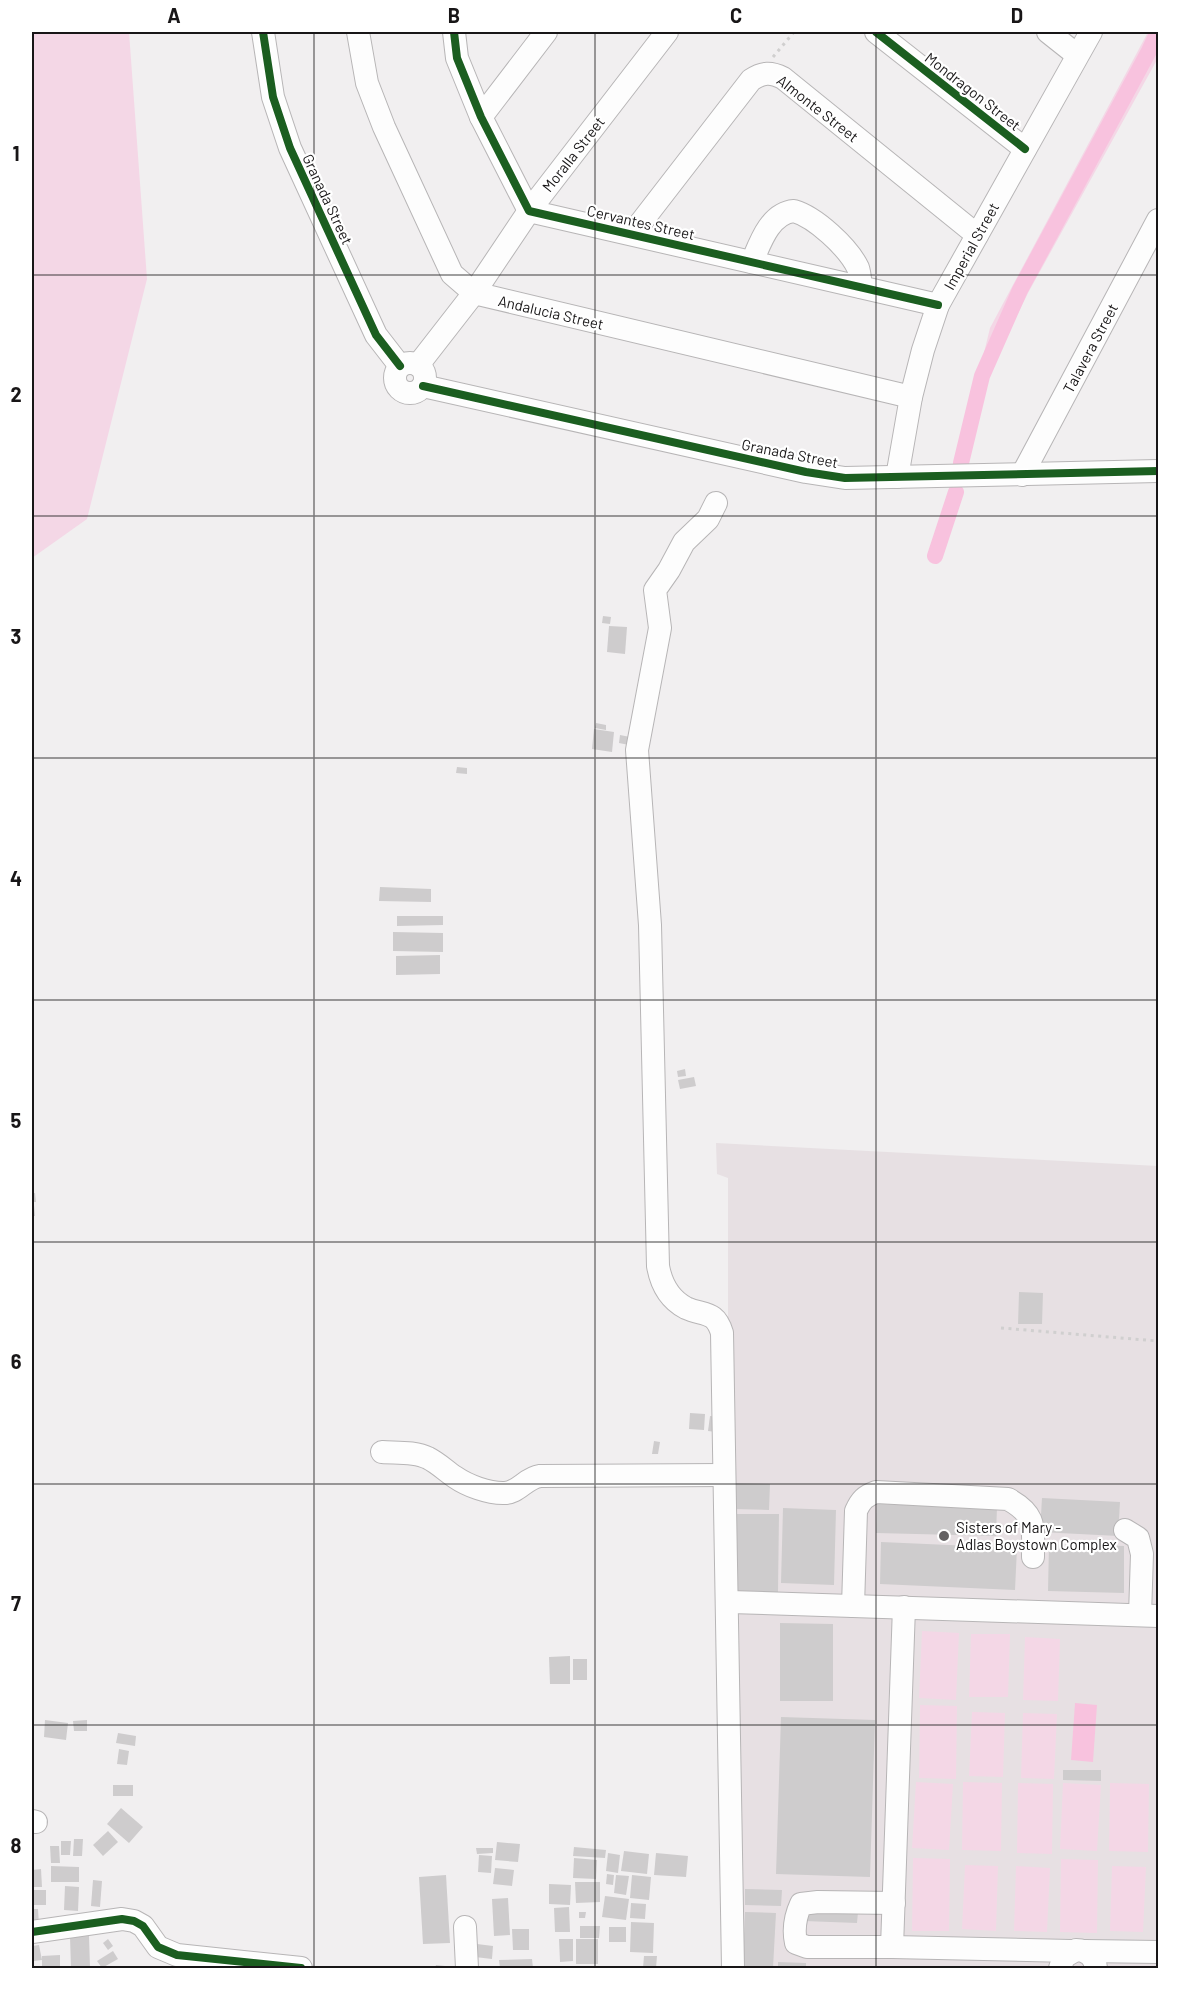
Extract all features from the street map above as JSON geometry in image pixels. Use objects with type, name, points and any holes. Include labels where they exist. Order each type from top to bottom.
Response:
[{"type":"street","name":"Granada Street","points":[[263,32],[273,97],[290,148],[376,335],[414,372],[806,472],[845,478],[1158,471]]},
{"type":"street","name":"Andalucia Street","points":[[358,32],[367,83],[384,127],[452,274],[474,293],[911,397]]},
{"type":"street","points":[[454,32],[457,58],[482,117],[529,211]]},
{"type":"street","points":[[482,117],[546,32]]},
{"type":"street","name":"Moralla Street","points":[[414,372],[474,293],[529,211],[667,32]]},
{"type":"street","name":"Mondragon Street","points":[[876,32],[1025,150]]},
{"type":"street","points":[[1048,32],[1077,55]]},
{"type":"street","name":"Imperial Street","points":[[897,477],[911,397],[938,305],[1090,32]]},
{"type":"street","name":"Almonte Street","points":[[632,234],[751,80],[767,72],[783,78],[977,235]]},
{"type":"street","name":"Cervantes Street","points":[[529,211],[938,305]]},
{"type":"street","points":[[752,262],[771,225],[783,214],[794,211],[812,220],[843,248],[857,267],[861,287]]},
{"type":"street","name":"Talavera Street","points":[[1022,475],[1158,220]]},
{"type":"street","points":[[716,503],[708,519],[684,542],[655,590],[660,628],[637,750],[650,925],[658,1266],[660,1279],[667,1292],[685,1307],[715,1318],[720,1324],[722,1333],[733,1968]]},
{"type":"street","points":[[382,1452],[428,1457],[454,1477],[505,1494],[513,1492],[533,1476],[724,1475]]},
{"type":"street","points":[[853,1606],[856,1511],[866,1496],[876,1492],[1008,1499],[1023,1508],[1033,1524],[1033,1557]]},
{"type":"street","points":[[730,1602],[1149,1616],[1138,1538],[1125,1530]]},
{"type":"street","points":[[892,1947],[904,1607]]},
{"type":"street","points":[[894,1903],[818,1902],[801,1904],[796,1916],[794,1932],[796,1943],[807,1947],[1037,1951],[1078,1960],[1117,1952],[1158,1953]]},
{"type":"street","points":[[32,1932],[128,1920],[143,1926],[158,1947],[177,1955],[301,1968]]},
{"type":"street","points":[[465,1927],[467,1968]]},
{"type":"path","points":[[759,75],[794,32]]},
{"type":"path","points":[[1001,1328],[1158,1341]]},
{"type":"shaded area","points":[[32,32],[129,32],[147,279],[87,519],[32,558]]},
{"type":"shaded area","points":[[1148,32],[1158,32],[1158,58],[1028,293],[986,378],[966,463],[957,464],[990,328]]},
{"type":"shaded area","name":"Sisters of Mary - Adlas Boystown Complex","points":[[716,1143],[1158,1166],[1158,1968],[736,1968],[728,1470],[728,1178],[717,1174]]},
{"type":"shaded area","points":[[922,1631],[959,1633],[956,1700],[919,1698]]},
{"type":"shaded area","points":[[971,1634],[1010,1634],[1008,1697],[969,1697]]},
{"type":"shaded area","points":[[1025,1637],[1060,1639],[1058,1701],[1023,1700]]},
{"type":"shaded area","points":[[1075,1703],[1097,1705],[1093,1762],[1071,1760]]},
{"type":"shaded area","points":[[920,1705],[957,1706],[956,1779],[919,1778]]},
{"type":"shaded area","points":[[972,1712],[1005,1713],[1003,1777],[969,1776]]},
{"type":"shaded area","points":[[1023,1713],[1057,1714],[1054,1779],[1021,1778]]},
{"type":"shaded area","points":[[916,1782],[953,1784],[949,1850],[912,1848]]},
{"type":"shaded area","points":[[963,1782],[1002,1783],[1001,1851],[962,1850]]},
{"type":"shaded area","points":[[1018,1783],[1053,1784],[1052,1854],[1017,1853]]},
{"type":"shaded area","points":[[1063,1783],[1101,1785],[1097,1851],[1060,1849]]},
{"type":"shaded area","points":[[1110,1783],[1149,1784],[1148,1852],[1109,1851]]},
{"type":"shaded area","points":[[913,1858],[950,1859],[949,1931],[912,1931]]},
{"type":"shaded area","points":[[1061,1859],[1098,1860],[1097,1933],[1060,1932]]},
{"type":"shaded area","points":[[965,1865],[998,1866],[996,1931],[962,1929]]},
{"type":"shaded area","points":[[1016,1866],[1050,1868],[1047,1932],[1014,1931]]},
{"type":"shaded area","points":[[1112,1866],[1146,1867],[1143,1932],[1110,1931]]},
{"type":"building","points":[[603,616],[611,617],[610,624],[602,623]]},
{"type":"building","points":[[609,626],[627,627],[625,654],[607,652]]},
{"type":"building","points":[[596,723],[606,725],[606,730],[595,728]]},
{"type":"building","points":[[594,729],[614,732],[612,752],[592,749]]},
{"type":"building","points":[[620,735],[630,737],[629,745],[619,743]]},
{"type":"building","points":[[457,767],[467,768],[467,774],[456,773]]},
{"type":"building","points":[[380,887],[431,889],[431,902],[379,901]]},
{"type":"building","points":[[397,916],[443,916],[443,925],[397,926]]},
{"type":"building","points":[[393,932],[443,933],[443,952],[393,951]]},
{"type":"building","points":[[440,955],[440,974],[396,975],[396,956]]},
{"type":"building","points":[[685,1069],[686,1076],[678,1077],[677,1071]]},
{"type":"building","points":[[694,1077],[696,1086],[680,1089],[678,1080]]},
{"type":"building","points":[[32,1193],[35,1193],[36,1202],[32,1202]]},
{"type":"building","points":[[32,1205],[34,1205],[35,1216],[32,1216]]},
{"type":"building","points":[[1019,1292],[1043,1293],[1042,1324],[1018,1324]]},
{"type":"building","points":[[690,1413],[705,1414],[704,1430],[689,1429]]},
{"type":"building","points":[[710,1416],[718,1417],[716,1432],[708,1431]]},
{"type":"building","points":[[654,1441],[660,1442],[658,1454],[652,1454]]},
{"type":"building","points":[[734,1483],[770,1484],[769,1510],[734,1509]]},
{"type":"building","points":[[1042,1498],[1120,1502],[1118,1536],[1040,1532]]},
{"type":"building","points":[[877,1504],[997,1507],[996,1536],[876,1533]]},
{"type":"building","points":[[783,1508],[836,1510],[834,1585],[781,1583]]},
{"type":"building","points":[[734,1514],[779,1514],[778,1592],[734,1592]]},
{"type":"building","points":[[881,1542],[1017,1548],[1015,1590],[880,1584]]},
{"type":"building","points":[[1049,1544],[1124,1546],[1124,1593],[1048,1591]]},
{"type":"building","points":[[780,1623],[833,1624],[833,1701],[780,1701]]},
{"type":"building","points":[[570,1656],[570,1684],[550,1684],[549,1657]]},
{"type":"building","points":[[573,1659],[587,1659],[587,1680],[573,1680]]},
{"type":"building","points":[[781,1717],[875,1720],[870,1877],[776,1874]]},
{"type":"building","points":[[45,1720],[68,1723],[66,1740],[44,1737]]},
{"type":"building","points":[[87,1720],[87,1731],[74,1731],[73,1721]]},
{"type":"building","points":[[118,1733],[136,1736],[135,1746],[116,1743]]},
{"type":"building","points":[[119,1749],[129,1751],[127,1765],[117,1764]]},
{"type":"building","points":[[1063,1770],[1101,1770],[1101,1781],[1063,1780]]},
{"type":"building","points":[[113,1785],[133,1785],[133,1796],[113,1796]]},
{"type":"building","points":[[121,1808],[143,1827],[129,1843],[107,1824]]},
{"type":"building","points":[[108,1831],[118,1842],[103,1856],[93,1845]]},
{"type":"building","points":[[74,1839],[83,1839],[82,1856],[73,1856]]},
{"type":"building","points":[[61,1841],[71,1841],[70,1855],[61,1855]]},
{"type":"building","points":[[497,1842],[520,1844],[518,1862],[495,1860]]},
{"type":"building","points":[[50,1846],[59,1846],[60,1863],[51,1863]]},
{"type":"building","points":[[574,1847],[606,1850],[605,1858],[573,1856]]},
{"type":"building","points":[[476,1848],[493,1848],[493,1853],[477,1854]]},
{"type":"building","points":[[624,1851],[649,1854],[647,1874],[621,1871]]},
{"type":"building","points":[[608,1853],[620,1855],[618,1873],[606,1871]]},
{"type":"building","points":[[656,1853],[688,1856],[686,1877],[654,1875]]},
{"type":"building","points":[[479,1855],[492,1856],[491,1873],[478,1872]]},
{"type":"building","points":[[574,1858],[597,1860],[596,1879],[573,1878]]},
{"type":"building","points":[[51,1866],[79,1867],[79,1882],[51,1882]]},
{"type":"building","points":[[495,1868],[514,1870],[512,1886],[493,1884]]},
{"type":"building","points":[[41,1869],[42,1887],[32,1887],[32,1870]]},
{"type":"building","points":[[607,1874],[614,1875],[613,1885],[606,1884]]},
{"type":"building","points":[[446,1875],[450,1943],[423,1944],[419,1877]]},
{"type":"building","points":[[616,1875],[629,1876],[626,1895],[614,1893]]},
{"type":"building","points":[[632,1875],[651,1877],[649,1900],[630,1898]]},
{"type":"building","points":[[93,1880],[102,1881],[100,1907],[91,1906]]},
{"type":"building","points":[[575,1882],[600,1882],[600,1902],[576,1903]]},
{"type":"building","points":[[549,1884],[571,1885],[570,1905],[549,1904]]},
{"type":"building","points":[[65,1886],[79,1887],[78,1911],[64,1910]]},
{"type":"building","points":[[745,1889],[782,1890],[781,1906],[745,1905]]},
{"type":"building","points":[[32,1890],[46,1890],[46,1905],[32,1905]]},
{"type":"building","points":[[605,1896],[629,1899],[626,1920],[602,1917]]},
{"type":"building","points":[[508,1898],[510,1935],[494,1936],[492,1899]]},
{"type":"building","points":[[631,1903],[646,1904],[645,1919],[630,1918]]},
{"type":"building","points":[[569,1907],[570,1932],[555,1932],[554,1908]]},
{"type":"building","points":[[32,1909],[38,1909],[39,1925],[33,1926]]},
{"type":"building","points":[[805,1909],[858,1912],[857,1923],[804,1921]]},
{"type":"building","points":[[579,1912],[586,1912],[585,1918],[579,1918]]},
{"type":"building","points":[[745,1912],[776,1913],[773,1968],[743,1968]]},
{"type":"building","points":[[631,1922],[654,1923],[653,1953],[630,1952]]},
{"type":"building","points":[[580,1926],[600,1926],[599,1938],[580,1938]]},
{"type":"building","points":[[609,1927],[626,1927],[626,1942],[609,1942]]},
{"type":"building","points":[[512,1929],[529,1929],[529,1950],[513,1950]]},
{"type":"building","points":[[89,1936],[90,1968],[71,1968],[70,1937]]},
{"type":"building","points":[[108,1939],[113,1946],[108,1950],[103,1943]]},
{"type":"building","points":[[559,1939],[573,1939],[573,1961],[560,1962]]},
{"type":"building","points":[[576,1939],[598,1939],[598,1964],[576,1964]]},
{"type":"building","points":[[477,1944],[493,1946],[492,1959],[475,1957]]},
{"type":"building","points":[[39,1945],[42,1960],[34,1961],[32,1946]]},
{"type":"building","points":[[113,1951],[118,1959],[102,1968],[97,1961]]},
{"type":"building","points":[[60,1955],[60,1968],[42,1968],[42,1956]]},
{"type":"building","points":[[644,1956],[657,1956],[656,1968],[643,1968]]},
{"type":"building","points":[[532,1959],[533,1968],[500,1968],[499,1960]]},
{"type":"building","points":[[778,1962],[806,1963],[806,1968],[778,1968]]},
{"type":"building","points":[[436,1965],[454,1967],[454,1968],[435,1968]]},
{"type":"waterway","points":[[961,463],[982,376],[1020,290],[1158,32]]},
{"type":"waterway","points":[[935,556],[956,492]]},
{"type":"cycle path","points":[[263,32],[273,97],[290,148],[376,335],[400,366]]},
{"type":"cycle path","points":[[454,32],[457,58],[481,117],[529,211],[938,305]]},
{"type":"cycle path","points":[[876,32],[1025,149]]},
{"type":"cycle path","points":[[423,386],[806,472],[845,478],[1158,471]]},
{"type":"cycle path","points":[[32,1932],[122,1919],[134,1921],[143,1926],[158,1947],[177,1955],[301,1968]]},
{"type":"place","name":"Sisters of Mary - Adlas Boystown Complex","points":[[944,1536]]}]
